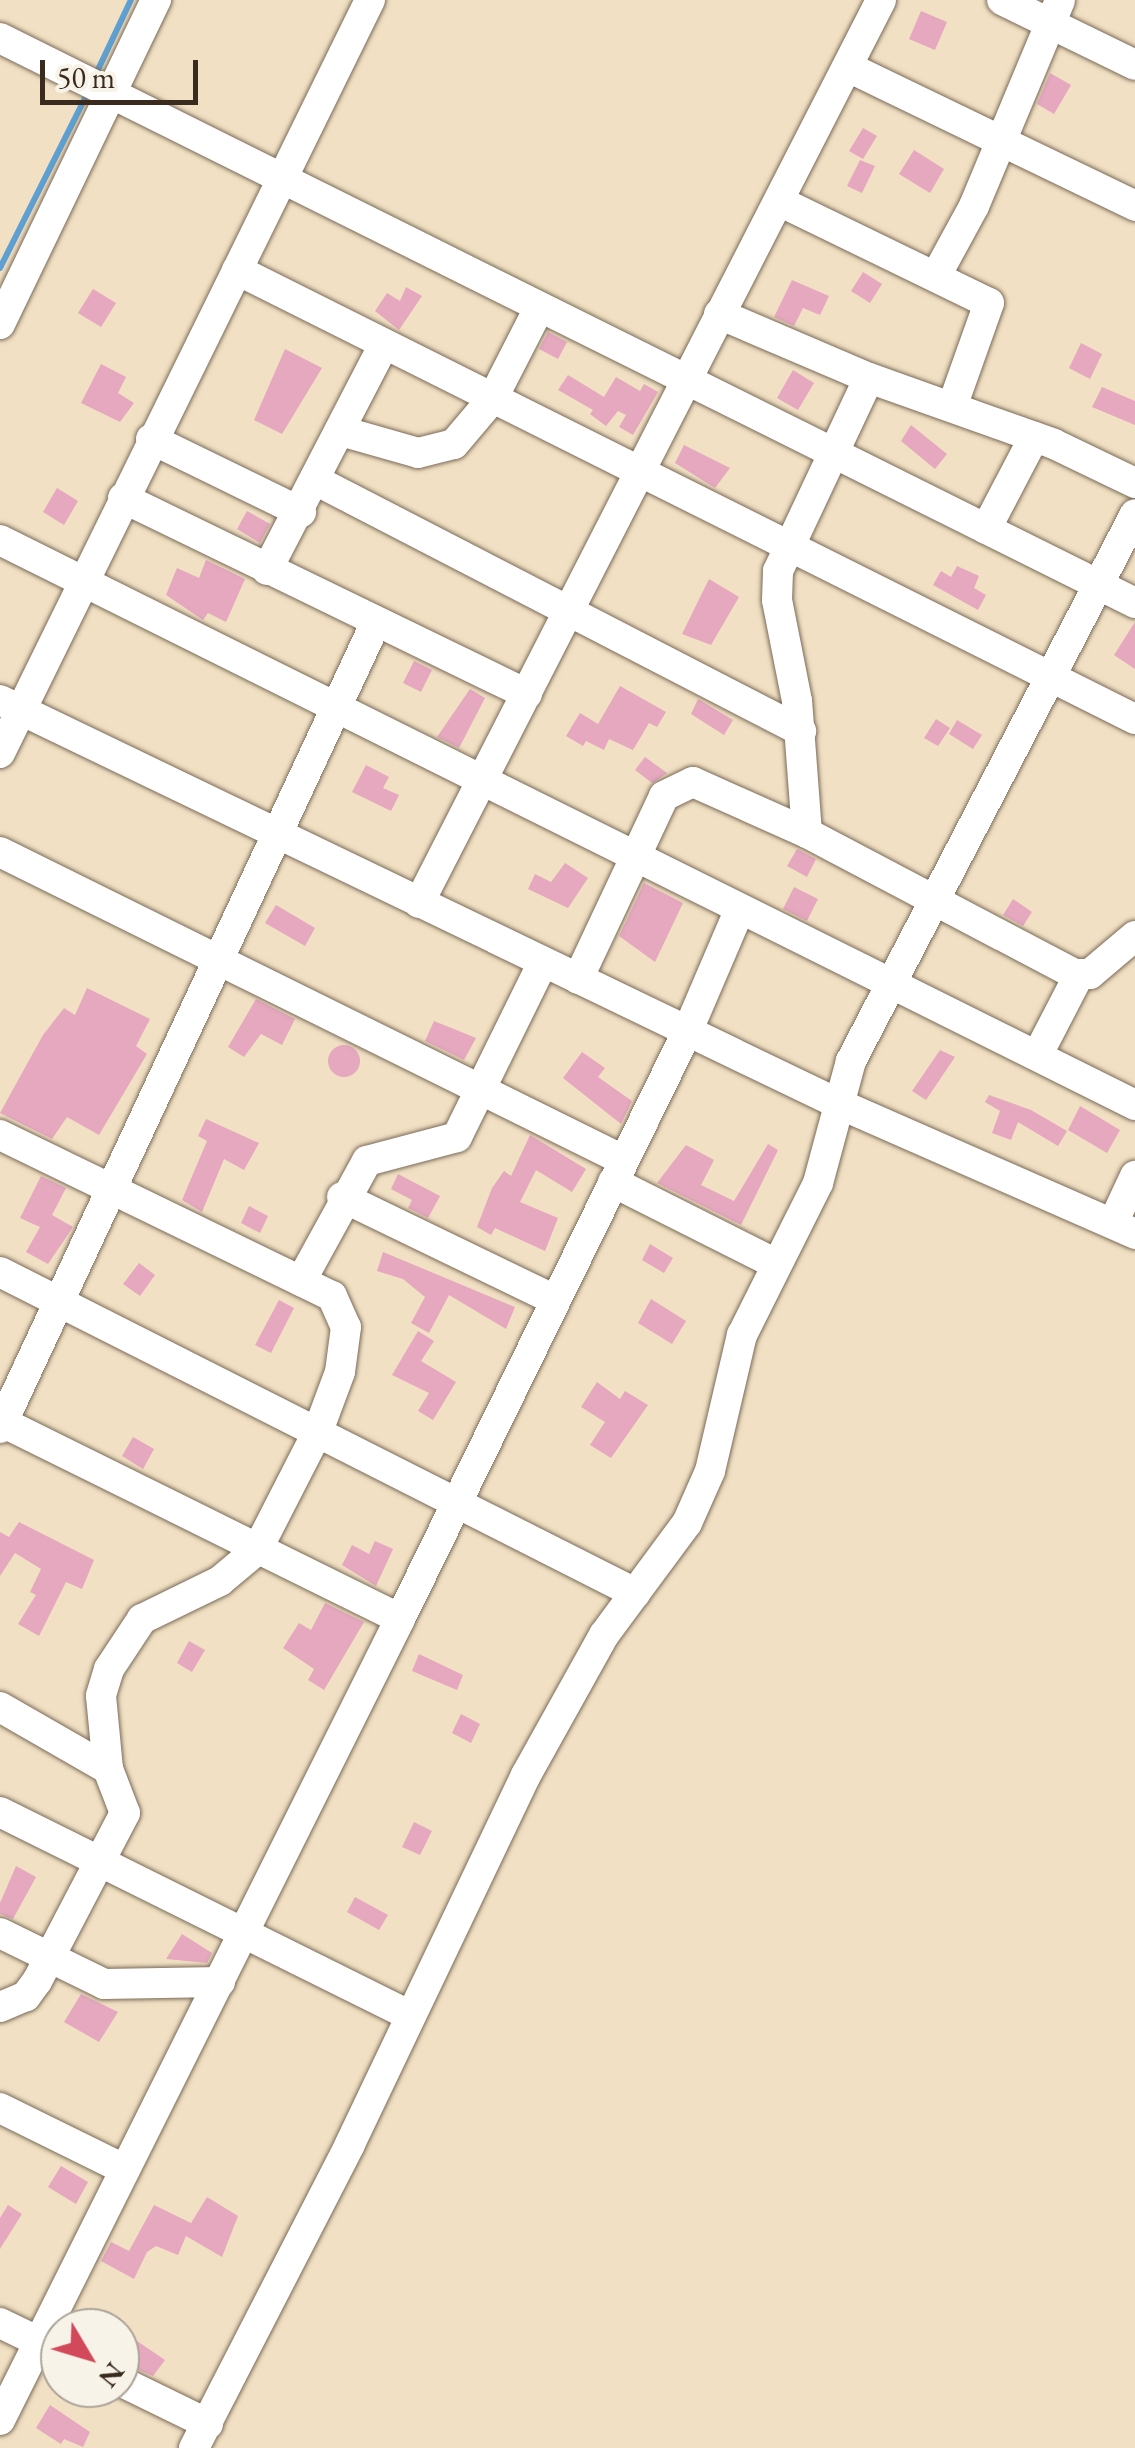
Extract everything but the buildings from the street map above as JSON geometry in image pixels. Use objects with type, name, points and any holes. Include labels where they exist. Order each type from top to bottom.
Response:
[{"type":"street","points":[[0,324],[156,0]]},
{"type":"street","points":[[0,754],[12,705],[82,584],[370,0]]},
{"type":"street","points":[[419,903],[569,612],[636,470],[781,202],[882,0]]},
{"type":"street","points":[[1002,0],[1055,12],[1135,66]]},
{"type":"street","points":[[938,274],[974,206],[997,139],[1055,12]]},
{"type":"street","points":[[0,38],[684,382],[1135,603]]},
{"type":"street","points":[[848,67],[1135,206]]},
{"type":"street","points":[[781,202],[938,274],[989,303],[952,408]]},
{"type":"street","points":[[236,270],[1135,720]]},
{"type":"street","points":[[341,431],[395,450],[436,450],[467,434],[493,398],[539,308]]},
{"type":"street","points":[[719,314],[870,378],[1034,437],[1135,483]]},
{"type":"street","points":[[267,570],[301,512],[384,344]]},
{"type":"street","points":[[806,833],[800,732],[776,600],[788,544],[870,378]]},
{"type":"street","points":[[986,529],[1034,437]]},
{"type":"street","points":[[151,439],[301,512]]},
{"type":"street","points":[[316,482],[800,732]]},
{"type":"street","points":[[122,498],[375,624],[527,694]]},
{"type":"street","points":[[140,2395],[201,2436],[350,2144],[407,2014],[526,1774],[635,1593],[687,1523],[710,1471],[738,1347],[818,1183],[838,1103],[890,984],[1054,679],[1135,514]]},
{"type":"street","points":[[0,540],[82,584],[483,777],[739,912],[1038,1054],[1135,1105]]},
{"type":"street","points":[[375,624],[220,964],[55,1300],[1,1424],[400,1620]]},
{"type":"street","points":[[12,705],[838,1103],[1124,1228],[1135,1176]]},
{"type":"street","points":[[578,979],[664,796],[680,783],[705,786],[806,833],[1079,976]]},
{"type":"street","points":[[0,852],[482,1092],[776,1264]]},
{"type":"street","points":[[66,2308],[122,2168],[220,1982],[400,1620],[454,1500],[688,1030],[739,912]]},
{"type":"street","points":[[1038,1054],[1079,976],[1129,949]]},
{"type":"street","points":[[301,1282],[357,1170],[377,1155],[457,1137],[542,962]]},
{"type":"street","points":[[0,1135],[110,1192],[332,1296],[346,1327],[343,1362],[318,1430],[257,1550],[220,1582],[142,1619],[125,1639],[101,1696],[108,1769],[125,1813],[103,1863],[26,1996],[0,2008]]},
{"type":"street","points":[[342,1197],[555,1300]]},
{"type":"street","points":[[0,1272],[635,1593]]},
{"type":"street","points":[[0,1707],[108,1769]]},
{"type":"street","points":[[0,1812],[407,2014]]},
{"type":"street","points":[[0,1933],[104,1984],[220,1982]]},
{"type":"street","points":[[0,2108],[122,2168]]},
{"type":"street","points":[[0,2323],[40,2342]]},
{"type":"street","points":[[0,2420],[40,2362]]},
{"type":"waterway","points":[[95,76],[131,0]]},
{"type":"waterway","points":[[0,268],[88,92]]}]
